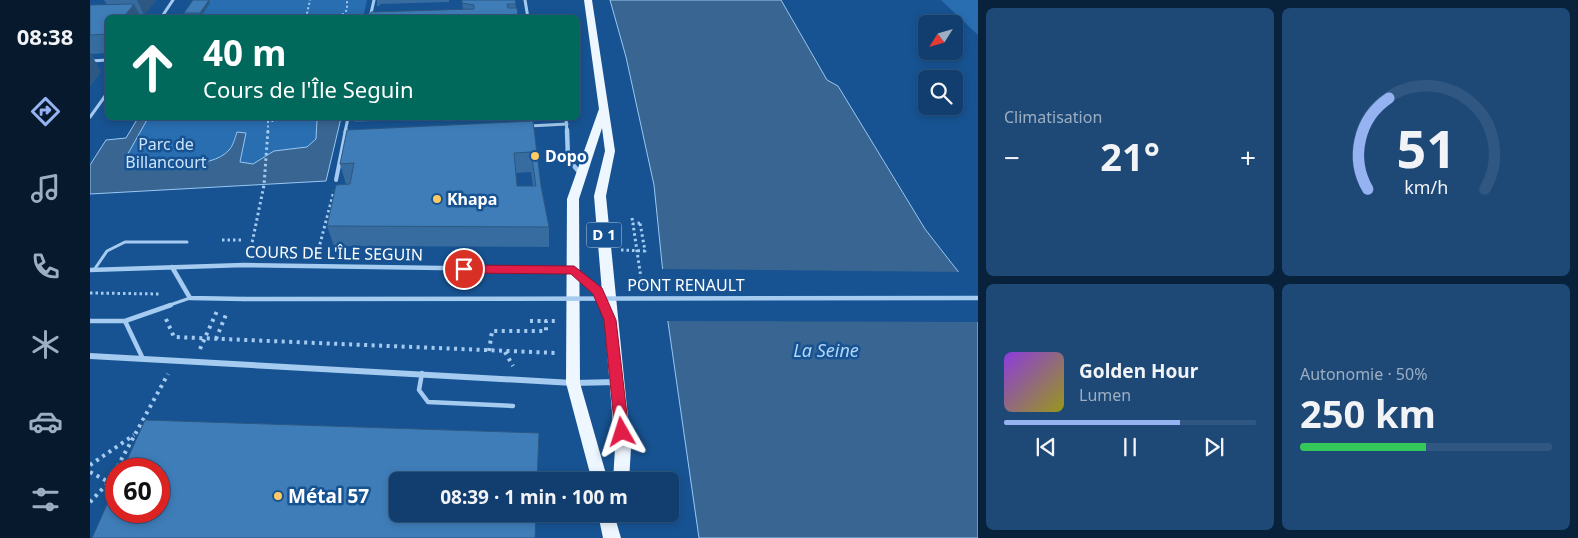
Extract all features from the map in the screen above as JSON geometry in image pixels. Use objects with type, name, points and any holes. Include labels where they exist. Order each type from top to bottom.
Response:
[{"type":"main road","name":"D 1","points":[[588,0],[610,151],[600,196],[623,448],[622,472]]},
{"type":"main road","name":"D 1","points":[[598,472],[573,383],[573,199],[580,173],[605,107]]},
{"type":"main road","points":[[608,522],[612,537]]},
{"type":"main road","points":[[612,537],[615,522]]},
{"type":"street","points":[[163,15],[173,0]]},
{"type":"street","points":[[371,15],[374,0]]},
{"type":"street","points":[[525,0],[528,15]]},
{"type":"street","points":[[90,61],[105,60]]},
{"type":"street","points":[[90,117],[105,96]]},
{"type":"street","points":[[336,180],[347,120]]},
{"type":"street","points":[[566,120],[568,159],[580,173]]},
{"type":"street","points":[[528,126],[567,124]]},
{"type":"street","points":[[343,136],[353,136]]},
{"type":"street","name":"COURS DE L'ÎLE SEGUIN","points":[[92,270],[234,265],[315,265],[574,270]]},
{"type":"street","points":[[172,267],[190,298],[232,298]]},
{"type":"street","points":[[574,270],[598,291],[610,320]]},
{"type":"street","name":"PONT RENAULT","points":[[232,298],[978,298]]},
{"type":"street","points":[[90,356],[422,373],[573,383],[617,382]]},
{"type":"lane","points":[[92,270],[107,251],[125,242],[187,242]]},
{"type":"lane","points":[[90,321],[125,322],[190,298]]},
{"type":"lane","points":[[125,322],[143,359]]},
{"type":"lane","points":[[422,373],[419,390],[428,402],[513,406]]},
{"type":"path","points":[[307,15],[310,0]]},
{"type":"path","points":[[342,15],[347,10],[347,0]]},
{"type":"path","points":[[234,265],[250,248],[264,185],[267,156],[267,122],[278,120]]},
{"type":"path","points":[[315,265],[336,180]]},
{"type":"path","points":[[632,218],[642,285]]},
{"type":"path","points":[[620,245],[620,250],[645,251],[640,223],[633,224]]},
{"type":"path","points":[[222,240],[244,240]]},
{"type":"path","points":[[90,293],[162,294],[190,298]]},
{"type":"path","points":[[195,361],[222,298]]},
{"type":"path","points":[[216,339],[232,298]]},
{"type":"path","points":[[161,308],[174,337],[573,353]]},
{"type":"path","points":[[530,321],[546,321]]},
{"type":"path","points":[[489,351],[492,331],[546,331]]},
{"type":"path","points":[[122,458],[176,360]]},
{"type":"path","points":[[90,465],[135,435]]},
{"type":"path","points":[[90,472],[105,480]]},
{"type":"path","points":[[90,502],[105,486]]},
{"type":"green space","points":[[197,0],[367,0],[364,15],[202,15],[209,3]]},
{"type":"green space","points":[[941,0],[978,0],[978,35],[963,21],[963,15],[957,15]]},
{"type":"green space","name":"Parc de Billancourt","points":[[137,120],[341,120],[326,181],[90,194],[90,165],[106,140],[126,138]]},
{"type":"water","name":"La Seine","points":[[610,0],[781,0],[827,80],[838,86],[925,229],[978,297],[978,538],[699,538],[668,322],[654,185],[626,57]]},
{"type":"water","points":[[137,120],[147,120],[125,159],[128,163],[182,165],[196,164],[221,157],[234,142],[237,132],[246,133],[240,162],[253,164],[274,151],[307,147],[316,139],[317,120],[341,120],[326,181],[90,194],[90,165],[106,140],[126,138]]},
{"type":"pier","points":[[660,269],[963,272],[978,292],[978,322],[666,321]]},
{"type":"building","points":[[193,0],[209,0],[200,13],[184,13]]},
{"type":"building","points":[[462,0],[515,0],[516,4],[507,4],[508,8],[517,8],[518,15],[370,15],[371,12],[474,9],[474,5],[462,3]]},
{"type":"building","points":[[134,4],[125,15],[105,15],[105,34],[90,35],[90,5]]},
{"type":"building","name":"Khapa","points":[[533,121],[541,186],[549,227],[327,226],[336,185],[350,184],[354,163],[340,164],[347,130]],"holes":[[[531,152],[536,186],[517,186],[514,153]]]},
{"type":"building","name":"Métal 57","points":[[145,420],[539,433],[537,472],[389,472],[389,522],[536,522],[535,538],[92,538],[105,509],[105,523],[170,523],[170,458],[128,458]]},
{"type":"place","name":"Dopo","points":[[535,156]]},
{"type":"place","name":"Khapa","points":[[437,199]]},
{"type":"place","name":"Métal 57","points":[[278,496]]},
{"type":"route","points":[[464,269],[574,270],[598,291],[610,320],[622,432]]}]
